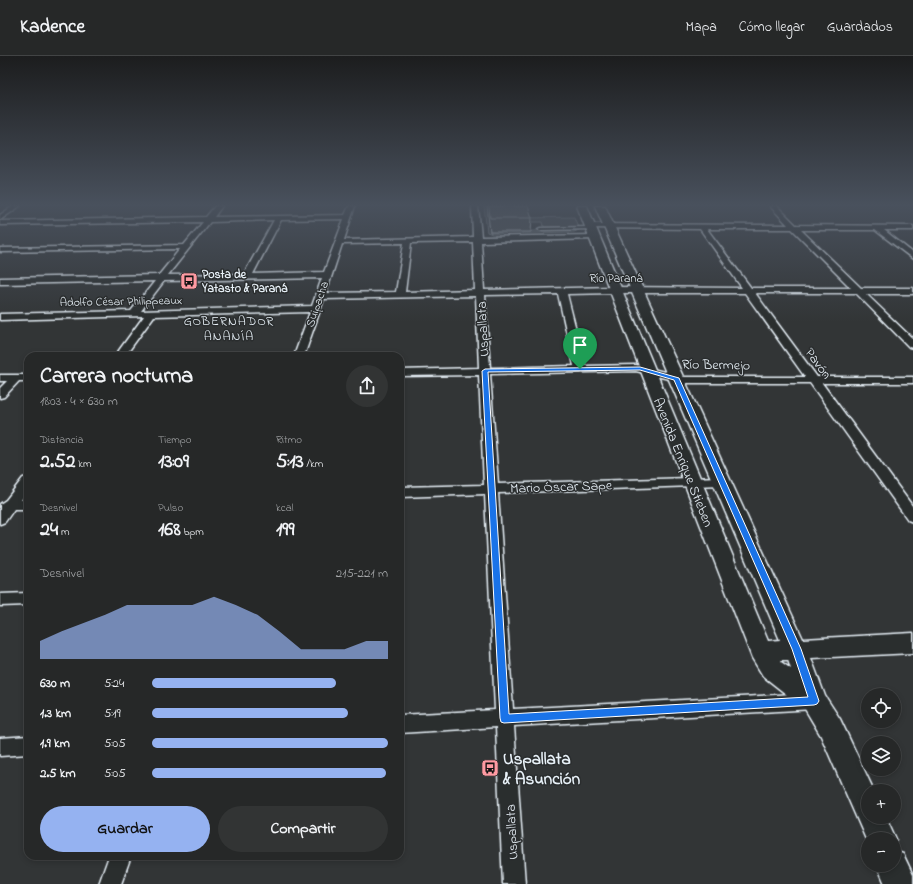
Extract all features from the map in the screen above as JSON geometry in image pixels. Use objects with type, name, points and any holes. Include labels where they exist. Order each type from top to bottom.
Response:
[{"type":"main road","name":"Avenida Enrique Stieben","points":[[595,245],[616,290],[760,651],[772,669],[814,701]]},
{"type":"main road","name":"Avenida Enrique Stieben","points":[[617,245],[796,649],[814,701],[831,728],[861,795]]},
{"type":"main road","points":[[760,651],[913,643]]},
{"type":"main road","points":[[895,872],[901,884]]},
{"type":"street","points":[[247,277],[265,245]]},
{"type":"street","name":"Suipacha","points":[[300,352],[338,245]]},
{"type":"street","points":[[400,294],[407,245]]},
{"type":"street","name":"Uspallata","points":[[477,245],[514,884]]},
{"type":"street","name":"Pavón","points":[[715,245],[913,517]]},
{"type":"street","points":[[812,245],[913,345]]},
{"type":"street","points":[[898,245],[913,256]]},
{"type":"street","points":[[0,250],[187,247]]},
{"type":"street","points":[[134,314],[187,247]]},
{"type":"street","points":[[0,281],[327,275]]},
{"type":"street","name":"Río Paraná","points":[[320,296],[616,290],[913,290]]},
{"type":"street","points":[[562,291],[580,369]]},
{"type":"street","name":"Adolfo César Philippeaux","points":[[0,317],[315,309]]},
{"type":"street","points":[[123,352],[151,313]]},
{"type":"street","name":"Río Bermejo","points":[[404,373],[636,368],[676,378],[913,380]]},
{"type":"street","points":[[0,378],[24,378]]},
{"type":"street","points":[[0,395],[16,378]]},
{"type":"street","name":"Mario Óscar Sape","points":[[404,492],[722,481]]},
{"type":"street","points":[[0,519],[6,505],[24,485]]},
{"type":"street","points":[[6,505],[24,504]]},
{"type":"street","points":[[0,600],[24,599]]},
{"type":"street","points":[[404,724],[814,701]]},
{"type":"street","points":[[0,747],[24,745]]},
{"type":"street","points":[[110,884],[119,860]]},
{"type":"place","name":"Posta de Yatasto & Paraná","points":[[189,281]]},
{"type":"place","name":"Uspallata & Asunción","points":[[490,768]]},
{"type":"district","name":"GOBERNADOR ANANÍA","points":[[229,328]]},
{"type":"route","points":[[632,368],[676,378],[796,649],[806,674],[814,701],[504,718],[485,371],[580,369],[632,368]]}]
